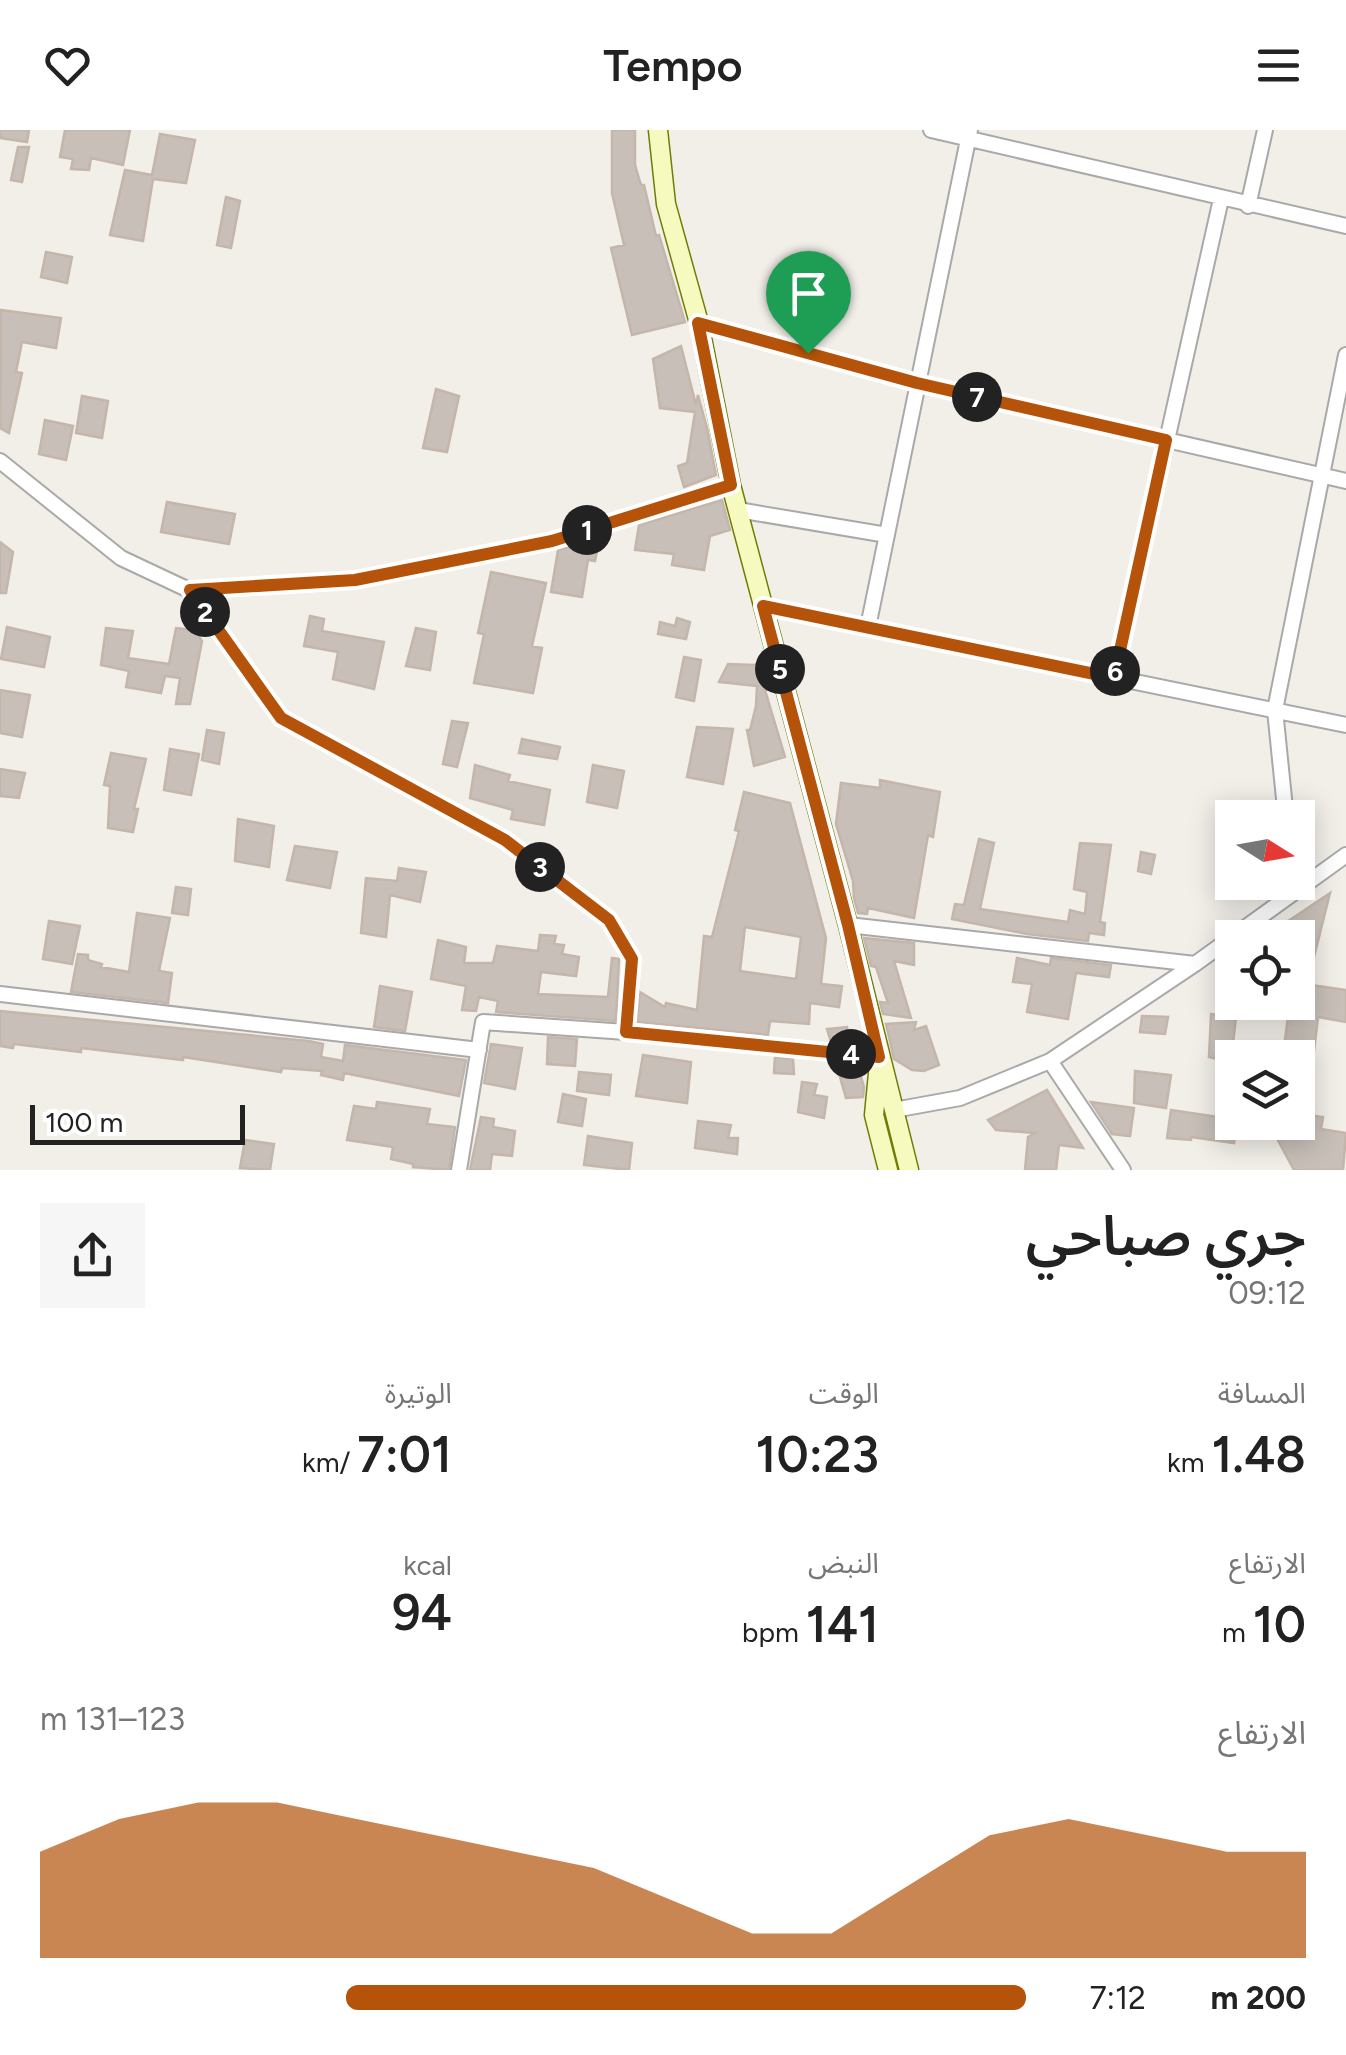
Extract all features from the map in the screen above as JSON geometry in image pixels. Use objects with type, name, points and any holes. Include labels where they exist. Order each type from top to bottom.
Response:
[{"type":"street","points":[[658,130],[666,204],[698,323],[731,485],[909,1170]]},
{"type":"street","points":[[931,130],[969,135],[1248,206],[1346,226]]},
{"type":"street","points":[[1248,206],[1265,130]]},
{"type":"street","points":[[868,627],[969,135]]},
{"type":"street","points":[[1114,678],[1221,199]]},
{"type":"street","points":[[698,323],[917,383],[1346,481]]},
{"type":"street","points":[[1284,800],[1275,710],[1346,355]]},
{"type":"street","points":[[0,461],[122,558],[190,590],[355,580],[552,541],[731,485]]},
{"type":"street","points":[[738,510],[887,535]]},
{"type":"street","points":[[190,590],[281,718],[505,840],[609,920],[632,959],[626,1032]]},
{"type":"street","points":[[763,606],[1346,725]]},
{"type":"street","points":[[1315,874],[1346,855]]},
{"type":"street","points":[[894,1110],[960,1098],[1050,1061],[1195,964],[1276,900]]},
{"type":"street","points":[[848,925],[1195,964]]},
{"type":"street","points":[[0,994],[479,1050]]},
{"type":"street","points":[[459,1170],[483,1022],[879,1057]]},
{"type":"street","points":[[879,1057],[874,1115],[888,1170]]},
{"type":"street","points":[[1050,1061],[1123,1170]]},
{"type":"building","points":[[0,130],[29,130],[27,142],[0,138]]},
{"type":"building","points":[[65,130],[130,130],[123,165],[91,158],[89,170],[71,169],[73,159],[60,157]]},
{"type":"building","points":[[612,130],[635,130],[635,165],[685,322],[632,335],[611,248],[624,245],[612,193]]},
{"type":"building","points":[[160,134],[195,140],[186,183],[153,179],[143,241],[110,235],[125,170],[152,175]]},
{"type":"building","points":[[18,147],[29,147],[22,182],[11,180]]},
{"type":"building","points":[[226,197],[240,201],[231,248],[217,245]]},
{"type":"building","points":[[46,252],[72,257],[67,283],[41,277]]},
{"type":"building","points":[[1,310],[61,318],[56,348],[22,342],[16,372],[22,373],[9,433],[0,428]]},
{"type":"building","points":[[681,346],[696,405],[698,395],[707,428],[716,475],[684,487],[678,466],[687,463],[695,412],[660,408],[653,359]]},
{"type":"building","points":[[436,389],[459,396],[447,452],[423,448]]},
{"type":"building","points":[[82,396],[108,401],[102,438],[76,433]]},
{"type":"building","points":[[45,420],[73,426],[66,460],[39,454]]},
{"type":"building","points":[[722,500],[730,530],[710,536],[704,570],[672,565],[674,554],[635,550],[639,525]]},
{"type":"building","points":[[167,502],[235,514],[229,544],[161,532]]},
{"type":"building","points":[[600,537],[595,561],[588,560],[582,597],[551,592],[558,550]]},
{"type":"building","points":[[0,542],[13,552],[6,593],[0,593]]},
{"type":"building","points":[[491,572],[546,583],[532,646],[542,648],[533,693],[474,683],[484,634],[478,633]]},
{"type":"building","points":[[310,616],[324,619],[322,631],[384,642],[374,689],[333,679],[338,652],[304,646]]},
{"type":"building","points":[[677,618],[690,622],[686,639],[658,634],[660,622],[675,626]]},
{"type":"building","points":[[7,627],[50,637],[44,667],[1,659]]},
{"type":"building","points":[[106,628],[133,631],[128,658],[169,664],[176,628],[194,630],[202,641],[190,704],[176,704],[180,678],[165,676],[161,693],[126,687],[129,671],[101,665]]},
{"type":"building","points":[[416,628],[436,632],[430,670],[406,666]]},
{"type":"building","points":[[684,657],[701,660],[694,701],[676,697]]},
{"type":"building","points":[[763,657],[769,689],[765,690],[785,757],[754,766],[747,730],[756,706],[757,686],[719,682],[728,664],[754,665]]},
{"type":"building","points":[[0,690],[30,695],[22,737],[0,733]]},
{"type":"building","points":[[452,721],[468,723],[457,767],[443,764]]},
{"type":"building","points":[[697,727],[733,729],[723,784],[687,777]]},
{"type":"building","points":[[207,730],[224,733],[219,764],[202,760]]},
{"type":"building","points":[[522,739],[560,747],[557,759],[519,753]]},
{"type":"building","points":[[170,749],[199,754],[191,795],[164,790]]},
{"type":"building","points":[[111,753],[146,759],[134,809],[138,809],[133,832],[108,828],[110,786],[104,785]]},
{"type":"building","points":[[475,765],[510,775],[508,781],[550,790],[544,825],[511,819],[513,810],[470,798]]},
{"type":"building","points":[[593,765],[624,771],[617,808],[587,802]]},
{"type":"building","points":[[0,769],[25,773],[19,798],[0,796]]},
{"type":"building","points":[[880,780],[940,792],[933,837],[928,835],[914,918],[868,908],[867,914],[858,913],[854,898],[853,881],[836,824],[841,783],[880,788]]},
{"type":"building","points":[[744,792],[790,803],[826,938],[821,984],[842,986],[839,1007],[810,1003],[809,1024],[770,1021],[768,1035],[637,1022],[640,992],[665,1007],[666,1003],[697,1010],[704,936],[712,937],[739,831],[735,830]],"holes":[[[745,927],[801,937],[796,979],[740,971]]]},
{"type":"building","points":[[238,819],[274,826],[269,867],[235,861]]},
{"type":"building","points":[[979,839],[994,843],[980,909],[1068,922],[1070,910],[1085,914],[1087,892],[1074,889],[1080,843],[1111,845],[1100,922],[1105,923],[1104,935],[1089,933],[1088,941],[952,919],[955,904],[964,905]]},
{"type":"building","points":[[295,846],[337,852],[330,888],[287,880]]},
{"type":"building","points":[[1141,852],[1155,855],[1151,874],[1138,871]]},
{"type":"building","points":[[399,868],[426,872],[420,902],[390,895],[386,937],[361,933],[366,878],[397,881]]},
{"type":"building","points":[[176,887],[191,889],[188,915],[172,913]]},
{"type":"building","points":[[1330,893],[1315,953],[1315,920],[1290,920]]},
{"type":"building","points":[[137,913],[170,918],[159,971],[172,973],[168,1003],[71,992],[78,954],[88,955],[88,960],[102,964],[101,967],[129,972]]},
{"type":"building","points":[[49,921],[80,926],[72,964],[43,959]]},
{"type":"building","points":[[540,935],[556,936],[554,944],[564,945],[562,954],[579,957],[576,976],[541,972],[538,994],[608,997],[612,958],[619,959],[616,1021],[496,1012],[498,1001],[479,997],[476,1011],[462,1010],[466,986],[431,979],[438,940],[466,947],[464,963],[493,963],[497,946],[538,951]]},
{"type":"building","points":[[864,938],[914,943],[914,965],[894,961],[911,1018],[883,1014],[880,1002],[888,1003],[876,967],[871,966]]},
{"type":"building","points":[[1017,958],[1050,965],[1051,958],[1111,965],[1109,977],[1076,973],[1068,1019],[1027,1012],[1032,984],[1013,982]]},
{"type":"building","points":[[380,986],[412,992],[405,1031],[374,1027]]},
{"type":"building","points":[[1315,986],[1346,990],[1346,1022],[1318,1017],[1315,1042],[1285,1040],[1288,1020],[1315,1020]]},
{"type":"building","points":[[0,1011],[309,1041],[323,1044],[321,1057],[343,1061],[345,1045],[466,1060],[459,1096],[344,1073],[343,1080],[321,1075],[322,1071],[282,1068],[281,1072],[183,1057],[0,1046]]},
{"type":"building","points":[[1211,1014],[1215,1014],[1215,1020],[1236,1020],[1233,1040],[1215,1040],[1215,1058],[1209,1057]]},
{"type":"building","points":[[1142,1016],[1168,1017],[1165,1034],[1140,1032]]},
{"type":"building","points":[[916,1022],[914,1030],[926,1026],[939,1065],[924,1071],[912,1070],[894,1059],[886,1024]]},
{"type":"building","points":[[847,1027],[850,1043],[831,1042],[827,1029]]},
{"type":"building","points":[[548,1037],[577,1039],[575,1066],[547,1064]]},
{"type":"building","points":[[491,1044],[522,1048],[515,1089],[484,1083]]},
{"type":"building","points":[[643,1055],[691,1062],[687,1103],[636,1096]]},
{"type":"building","points":[[775,1057],[793,1059],[794,1074],[774,1073]]},
{"type":"building","points":[[836,1063],[858,1066],[863,1097],[846,1098]]},
{"type":"building","points":[[1135,1071],[1171,1075],[1166,1108],[1134,1103]]},
{"type":"building","points":[[579,1072],[611,1075],[609,1095],[577,1091]]},
{"type":"building","points":[[802,1082],[817,1084],[814,1095],[827,1097],[824,1118],[798,1112]]},
{"type":"building","points":[[1047,1090],[1083,1148],[1059,1145],[1056,1170],[1025,1170],[1028,1137],[1035,1133],[996,1130],[988,1120]]},
{"type":"building","points":[[563,1094],[586,1099],[582,1126],[558,1122]]},
{"type":"building","points":[[377,1102],[430,1109],[427,1124],[455,1127],[449,1170],[413,1167],[391,1159],[393,1147],[347,1140],[354,1106],[376,1109]]},
{"type":"building","points":[[1091,1102],[1134,1108],[1130,1136],[1112,1134]]},
{"type":"building","points":[[1171,1110],[1215,1116],[1215,1140],[1235,1140],[1234,1143],[1167,1138]]},
{"type":"building","points":[[1315,1116],[1323,1117],[1321,1129],[1346,1133],[1343,1170],[1294,1170],[1278,1140],[1315,1140]]},
{"type":"building","points":[[481,1117],[494,1119],[493,1127],[515,1131],[512,1156],[492,1154],[490,1170],[470,1170]]},
{"type":"building","points":[[698,1121],[731,1125],[728,1138],[738,1138],[737,1154],[695,1148]]},
{"type":"building","points":[[588,1136],[632,1143],[629,1170],[584,1165]]},
{"type":"building","points":[[245,1140],[274,1144],[270,1170],[240,1168]]},
{"type":"route","points":[[698,323],[808,353],[917,383],[1166,440],[1114,678],[763,606],[879,1057],[626,1032],[632,959],[609,920],[505,840],[281,718],[190,590],[355,580],[552,541],[731,485],[698,323]]}]
